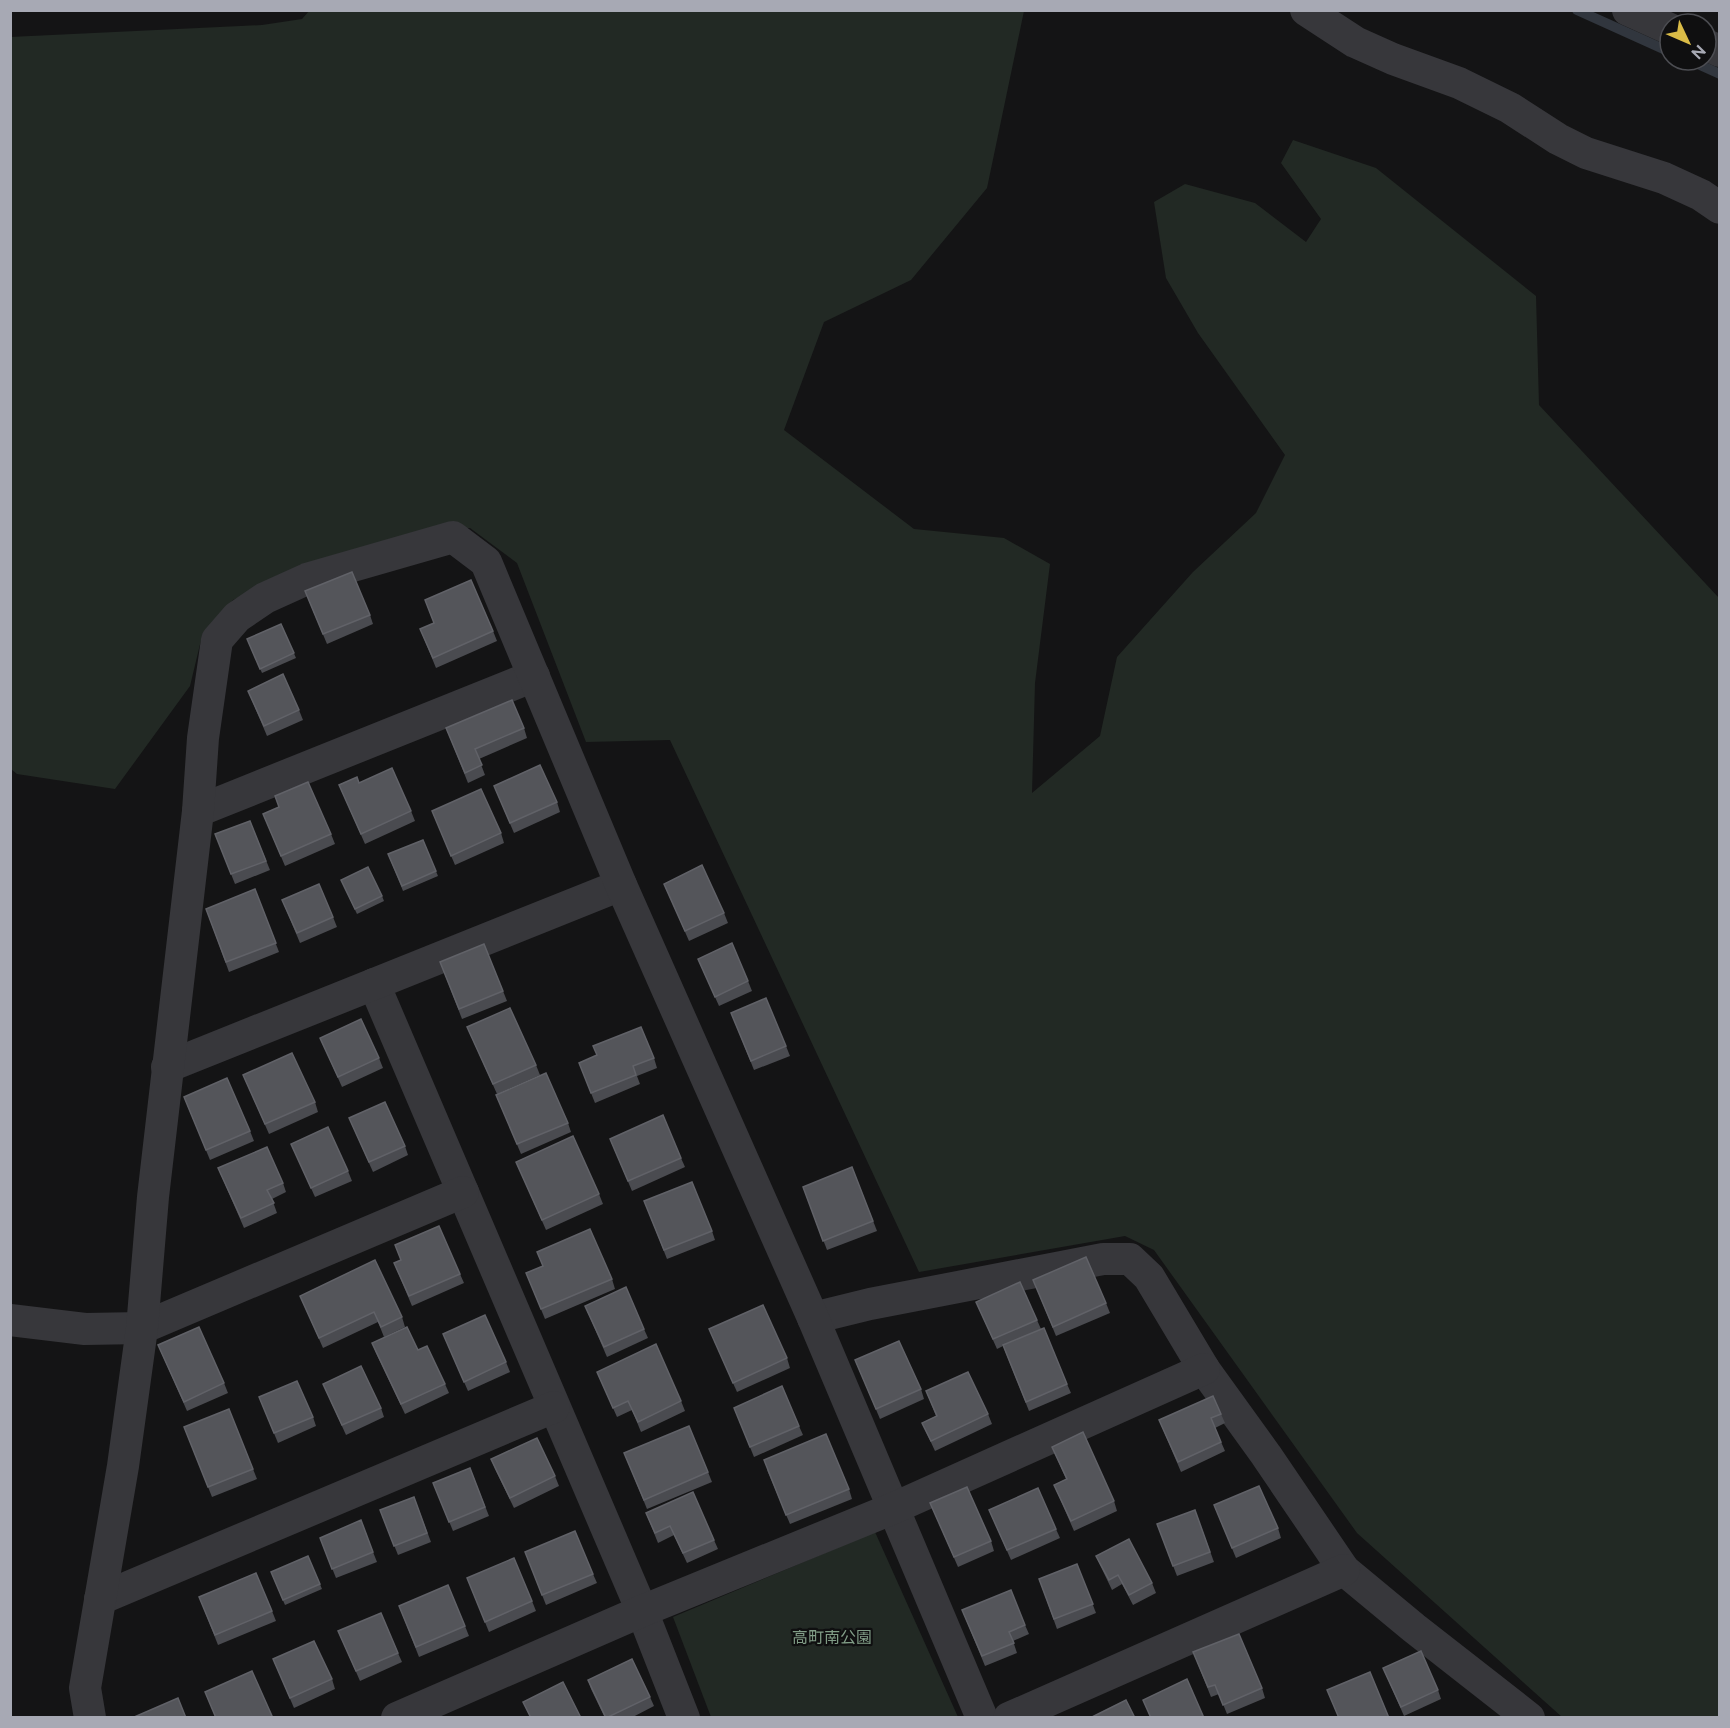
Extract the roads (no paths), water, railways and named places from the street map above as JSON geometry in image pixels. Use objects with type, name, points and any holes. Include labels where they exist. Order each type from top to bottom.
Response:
[{"type":"street","points":[[1306,10],[1355,42],[1393,59],[1459,83],[1509,108],[1558,139],[1586,153],[1664,178],[1701,195],[1719,208]]},
{"type":"street","points":[[1628,10],[1658,24]]},
{"type":"street","points":[[90,1718],[85,1688],[123,1466],[142,1328],[167,1067],[198,811],[203,738],[217,640],[237,616],[265,598],[307,579],[453,537],[486,562],[621,885],[813,1318],[982,1718]]},
{"type":"street","points":[[198,811],[534,676]]},
{"type":"street","points":[[167,1067],[621,885]]},
{"type":"street","points":[[374,984],[642,1611],[684,1718]]},
{"type":"street","points":[[10,1320],[85,1329],[142,1328],[463,1192]]},
{"type":"street","points":[[813,1318],[870,1304],[1103,1259],[1130,1259],[1149,1277],[1204,1370],[1266,1455],[1344,1570],[1414,1628],[1530,1718]]},
{"type":"street","points":[[397,1718],[642,1611],[894,1508],[1204,1370]]},
{"type":"street","points":[[100,1599],[554,1407]]},
{"type":"street","points":[[1009,1718],[1344,1570]]},
{"type":"waterway","points":[[1577,10],[1658,47]]},
{"type":"waterway","points":[[1716,72],[1720,74]]},
{"type":"park label","name":"高町南公園","points":[[832,1637]]}]
